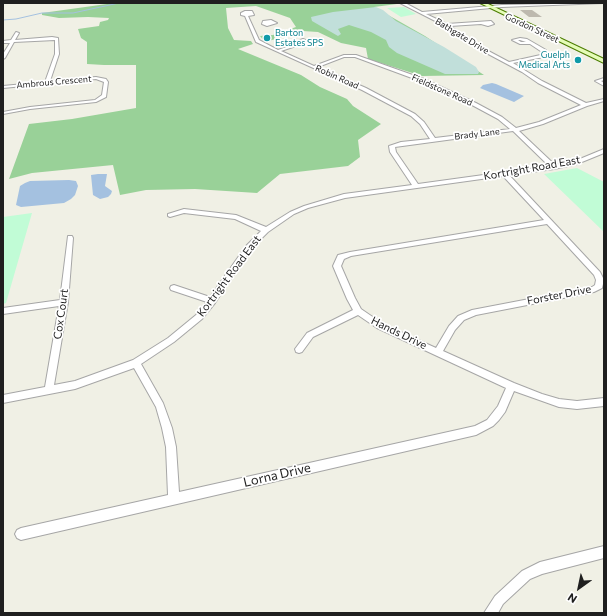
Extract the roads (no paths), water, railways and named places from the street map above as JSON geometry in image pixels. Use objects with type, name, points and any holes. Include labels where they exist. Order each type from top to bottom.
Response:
[{"type":"main road","name":"Gordon Street","points":[[482,3],[604,61]]},
{"type":"street","name":"Bathgate Drive","points":[[402,3],[446,26],[478,47],[584,105]]},
{"type":"street","points":[[420,13],[488,7],[604,4]]},
{"type":"street","name":"Robin Road","points":[[246,15],[257,40],[277,51],[364,89],[413,115],[422,123],[433,139]]},
{"type":"street","points":[[446,26],[481,23]]},
{"type":"street","points":[[250,25],[264,24]]},
{"type":"street","points":[[3,58],[17,33]]},
{"type":"street","points":[[3,42],[52,38],[57,39],[57,54],[46,83]]},
{"type":"street","points":[[509,63],[547,54],[545,51],[529,43]]},
{"type":"street","points":[[277,51],[298,44]]},
{"type":"street","name":"Fieldstone Road","points":[[314,67],[344,56],[355,56],[422,80],[492,113],[515,130],[554,167]]},
{"type":"street","name":"Ambrous Crescent","points":[[3,87],[96,78],[102,79],[106,82],[104,96],[96,101],[26,108],[3,113]]},
{"type":"street","points":[[604,79],[597,81],[604,85]]},
{"type":"street","name":"Brady Lane","points":[[416,186],[393,152],[392,146],[433,139],[515,130],[541,123],[584,105],[604,100]]},
{"type":"street","name":"Kortright Road East","points":[[3,399],[98,378],[136,363],[186,329],[212,301],[248,248],[266,230],[292,213],[319,202],[344,196],[554,167],[577,162],[604,151]]},
{"type":"street","points":[[596,155],[604,159]]},
{"type":"street","name":"Forster Drive","points":[[438,352],[452,328],[461,318],[475,312],[594,289],[599,286],[600,280],[596,274],[547,222],[505,174]]},
{"type":"street","points":[[170,215],[184,211],[236,217],[266,230]]},
{"type":"street","name":"Hands Drive","points":[[547,222],[344,256],[338,261],[338,266],[351,299],[358,311],[380,326],[511,386],[542,398],[559,403],[577,405],[604,402]]},
{"type":"street","name":"Cox Court","points":[[49,390],[64,302],[70,238]]},
{"type":"street","points":[[174,288],[212,301]]},
{"type":"street","points":[[3,311],[64,302]]},
{"type":"street","points":[[299,349],[310,335],[358,311]]},
{"type":"street","points":[[136,363],[160,406],[167,428],[171,447],[174,499]]},
{"type":"street","name":"Lorna Drive","points":[[21,534],[476,430],[490,423],[502,409],[511,386]]},
{"type":"street","points":[[490,613],[499,600],[526,575],[540,568],[604,552]]},
{"type":"water","points":[[492,83],[524,96],[514,102],[480,88],[483,85]]},
{"type":"water","points":[[107,174],[105,186],[112,191],[108,197],[100,199],[93,195],[91,175]]},
{"type":"water","points":[[30,181],[76,181],[78,186],[75,195],[64,203],[21,207],[16,205],[20,186],[25,183]]},
{"type":"waterway","points":[[3,20],[16,19],[42,13],[73,13],[119,3]]},
{"type":"place","name":"Barton Estates SPS","points":[[267,38]]},
{"type":"place","name":"Guelph Medical Arts","points":[[578,60]]}]
